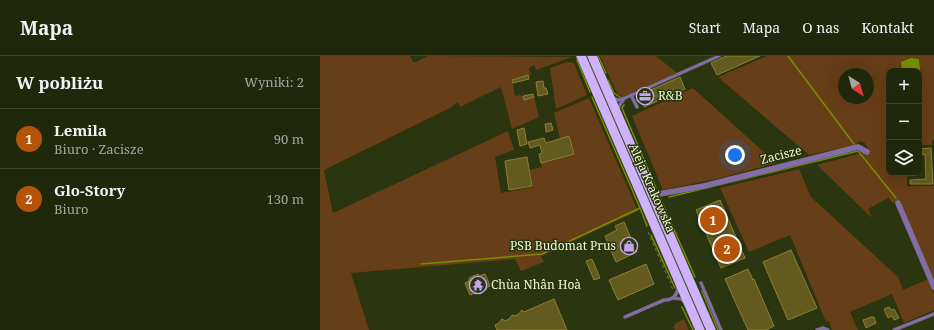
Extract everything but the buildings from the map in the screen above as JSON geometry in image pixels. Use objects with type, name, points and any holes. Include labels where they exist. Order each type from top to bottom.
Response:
[{"type":"main road","name":"Aleja Krakowska","points":[[581,56],[700,330]]},
{"type":"main road","name":"Aleja Krakowska","points":[[592,56],[711,330]]},
{"type":"street","name":"Zacisze","points":[[653,195],[704,186],[858,147],[867,152]]},
{"type":"street","points":[[898,203],[934,287]]},
{"type":"lane","points":[[609,96],[618,100],[625,98],[719,56]]},
{"type":"lane","points":[[631,95],[637,107]]},
{"type":"lane","points":[[620,121],[618,109],[625,98]]},
{"type":"lane","points":[[625,317],[664,300],[673,298],[678,293],[679,280]]},
{"type":"lane","points":[[701,283],[722,330]]},
{"type":"lane","points":[[673,298],[681,299],[691,308]]},
{"type":"lane","points":[[894,330],[934,314]]},
{"type":"lane","points":[[817,330],[823,328],[828,330]]},
{"type":"path","points":[[648,232],[675,293]]},
{"type":"shaded area","points":[[320,56],[410,56],[414,63],[428,56],[572,57],[536,70],[534,65],[529,68],[531,75],[513,81],[515,96],[523,96],[524,100],[534,97],[539,117],[512,129],[501,87],[460,107],[458,102],[450,108],[324,170],[333,213],[508,131],[514,150],[495,157],[501,193],[533,187],[530,170],[542,167],[541,163],[574,154],[569,137],[560,139],[554,113],[589,98],[638,211],[541,256],[544,262],[521,271],[515,259],[351,273],[369,330],[320,330]]},
{"type":"shaded area","points":[[600,56],[656,56],[677,73],[623,97],[617,93]]},
{"type":"shaded area","points":[[767,56],[934,56],[934,140],[932,141],[932,145],[922,145],[922,68],[886,68],[886,176],[907,176],[907,186],[934,186],[934,281],[902,207],[902,203],[899,200],[893,203],[888,198],[868,209],[872,218],[817,165],[869,151],[864,142],[859,141],[856,145],[809,155],[718,77]]},
{"type":"shaded area","points":[[911,58],[919,59],[920,68],[902,68],[901,62]]},
{"type":"shaded area","points":[[567,62],[574,63],[587,95],[556,109],[550,68]]},
{"type":"shaded area","points":[[693,88],[776,163],[721,178],[663,190],[632,116]]},
{"type":"shaded area","points":[[799,169],[811,197],[898,277],[903,290],[928,279],[934,293],[934,310],[904,323],[892,294],[850,312],[858,330],[832,330],[829,321],[826,322],[790,235],[749,252],[720,188]]},
{"type":"shaded area","points":[[684,319],[689,330],[675,330],[673,327],[675,326],[674,324]]},
{"type":"waterway","points":[[598,56],[606,73]]},
{"type":"waterway","points":[[788,56],[854,144]]},
{"type":"waterway","points":[[577,60],[590,92]]},
{"type":"waterway","points":[[608,80],[614,93],[620,97]]},
{"type":"waterway","points":[[592,97],[647,226]]},
{"type":"waterway","points":[[624,105],[622,108],[656,188]]},
{"type":"waterway","points":[[669,197],[858,151],[896,198]]},
{"type":"waterway","points":[[660,198],[695,277]]},
{"type":"waterway","points":[[421,264],[542,254],[640,208]]},
{"type":"waterway","points":[[651,235],[675,288]]},
{"type":"waterway","points":[[702,291],[718,330]]},
{"type":"waterway","points":[[682,307],[693,330]]},
{"type":"place","name":"R&B","points":[[645,96]]},
{"type":"place","name":"Lemila","points":[[713,220]]},
{"type":"place","name":"PSB Budomat Prus","points":[[629,246]]},
{"type":"place","name":"Glo-Story","points":[[727,249]]},
{"type":"place","name":"Chùa Nhân Hoà","points":[[478,285]]}]
